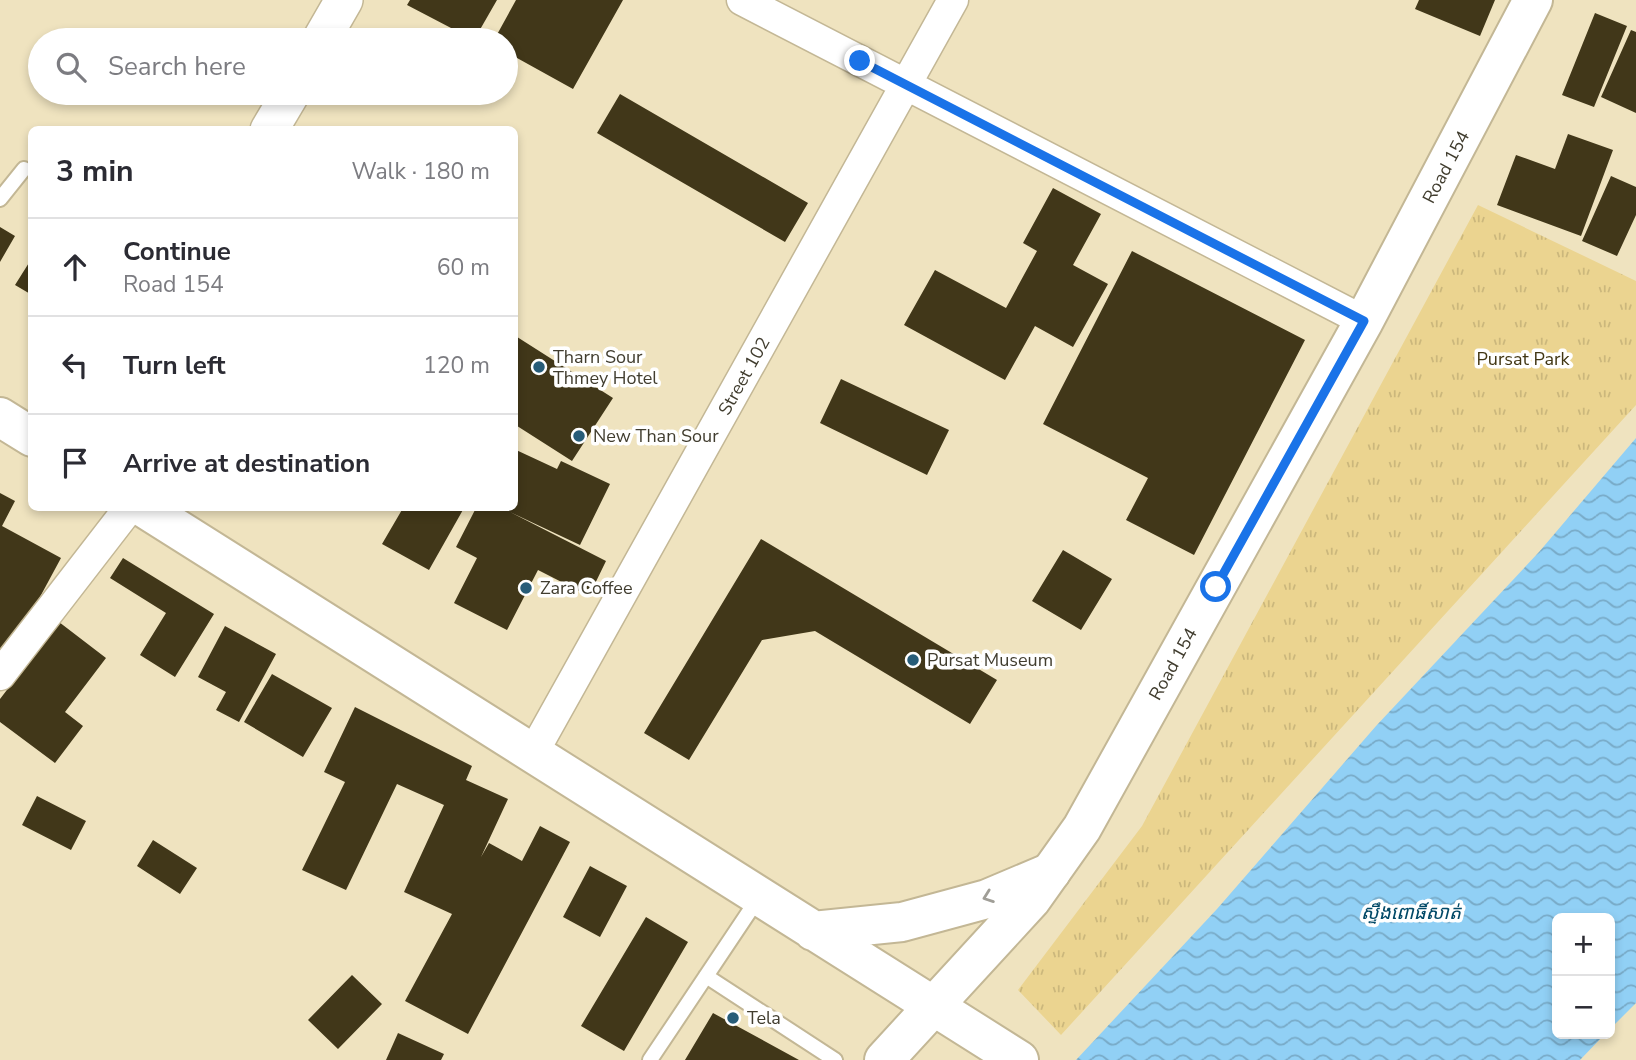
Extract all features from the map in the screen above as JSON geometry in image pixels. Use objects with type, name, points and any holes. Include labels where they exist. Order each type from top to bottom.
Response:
[{"type":"main road","name":"Road 154","points":[[884,1060],[1031,900],[1082,828],[1364,321],[1533,0]]},
{"type":"main road","points":[[0,417],[28,434]]},
{"type":"main road","points":[[149,511],[534,751],[1019,1060]]},
{"type":"main road","points":[[813,931],[902,922],[987,899],[1051,872]]},
{"type":"street","points":[[328,28],[344,0]]},
{"type":"street","points":[[743,0],[1364,321]]},
{"type":"street","name":"Street 102","points":[[534,751],[953,0]]},
{"type":"street","points":[[271,126],[283,105]]},
{"type":"street","points":[[0,675],[127,511]]},
{"type":"lane","points":[[0,199],[24,169]]},
{"type":"lane","points":[[650,1060],[759,896]]},
{"type":"lane","points":[[706,976],[835,1060]]},
{"type":"green space","name":"Pursat Park","points":[[1478,205],[1636,281],[1636,405],[1061,1035],[1018,990],[1142,826]]},
{"type":"water","name":"ស្ទឹងពោធិ៍សាត់","points":[[1636,438],[1636,1003],[1615,1024],[1615,913],[1552,913],[1552,1039],[1600,1039],[1580,1060],[1076,1060],[1217,909],[1376,726],[1539,552]]},
{"type":"building","points":[[410,0],[497,0],[481,28],[451,28],[407,5]]},
{"type":"building","points":[[516,0],[623,0],[573,89],[518,59],[518,28],[501,28]]},
{"type":"building","points":[[1419,0],[1495,0],[1480,36],[1415,9]]},
{"type":"building","points":[[1595,13],[1627,26],[1594,107],[1562,95]]},
{"type":"building","points":[[1631,30],[1636,32],[1636,113],[1601,97]]},
{"type":"building","points":[[620,94],[808,203],[785,242],[597,133]]},
{"type":"building","points":[[1568,134],[1613,150],[1581,236],[1497,205],[1516,155],[1555,169]]},
{"type":"building","points":[[1611,176],[1636,187],[1636,215],[1617,256],[1582,241]]},
{"type":"building","points":[[1053,188],[1101,214],[1073,265],[1108,284],[1073,347],[1035,326],[1005,380],[904,325],[935,270],[1006,308],[1037,251],[1023,243]]},
{"type":"building","points":[[0,227],[15,236],[0,262]]},
{"type":"building","points":[[1132,251],[1305,340],[1194,555],[1126,520],[1148,478],[1043,424]]},
{"type":"building","points":[[28,264],[28,293],[15,285]]},
{"type":"building","name":"Tharn Sour Thmey Hotel","points":[[518,338],[613,398],[572,461],[518,427]]},
{"type":"building","points":[[841,379],[949,430],[927,475],[820,423]]},
{"type":"building","points":[[518,451],[557,469],[561,461],[610,484],[580,545],[510,512],[606,561],[589,596],[538,570],[507,630],[454,603],[477,558],[456,547],[474,511],[518,511]]},
{"type":"building","points":[[0,493],[15,501],[2,526],[61,558],[0,671]]},
{"type":"building","points":[[401,511],[462,511],[429,570],[382,544]]},
{"type":"building","name":"Pursat Museum","points":[[761,539],[997,680],[970,724],[815,631],[762,640],[689,760],[644,733]]},
{"type":"building","points":[[1063,550],[1112,579],[1081,630],[1032,601]]},
{"type":"building","points":[[123,558],[214,614],[175,677],[140,655],[166,613],[110,578]]},
{"type":"building","points":[[59,622],[106,658],[65,712],[83,726],[55,763],[0,722],[0,699]]},
{"type":"building","points":[[225,626],[276,654],[239,722],[216,710],[226,692],[198,677]]},
{"type":"building","points":[[272,674],[332,708],[303,757],[244,722]]},
{"type":"building","points":[[355,707],[472,766],[466,780],[508,799],[481,857],[489,843],[522,861],[540,826],[570,842],[468,1034],[405,1001],[452,914],[404,892],[444,805],[397,784],[346,890],[302,870],[345,782],[324,772]]},
{"type":"building","points":[[37,796],[86,821],[71,850],[22,825]]},
{"type":"building","points":[[153,840],[197,868],[180,894],[137,866]]},
{"type":"building","points":[[590,866],[627,886],[600,937],[563,917]]},
{"type":"building","points":[[646,917],[688,942],[624,1051],[581,1026]]},
{"type":"building","points":[[352,975],[382,1004],[338,1049],[308,1020]]},
{"type":"building","points":[[713,1013],[799,1060],[685,1060]]},
{"type":"building","points":[[398,1033],[444,1054],[441,1060],[386,1060]]},
{"type":"place","name":"Tharn Sour Thmey Hotel","points":[[539,367]]},
{"type":"place","name":"New Than Sour","points":[[579,436]]},
{"type":"place","name":"Zara Coffee","points":[[526,588]]},
{"type":"place","name":"Pursat Museum","points":[[913,660]]},
{"type":"place","name":"Tela","points":[[733,1018]]},
{"type":"route","points":[[860,61],[1364,321],[1216,587]]}]
